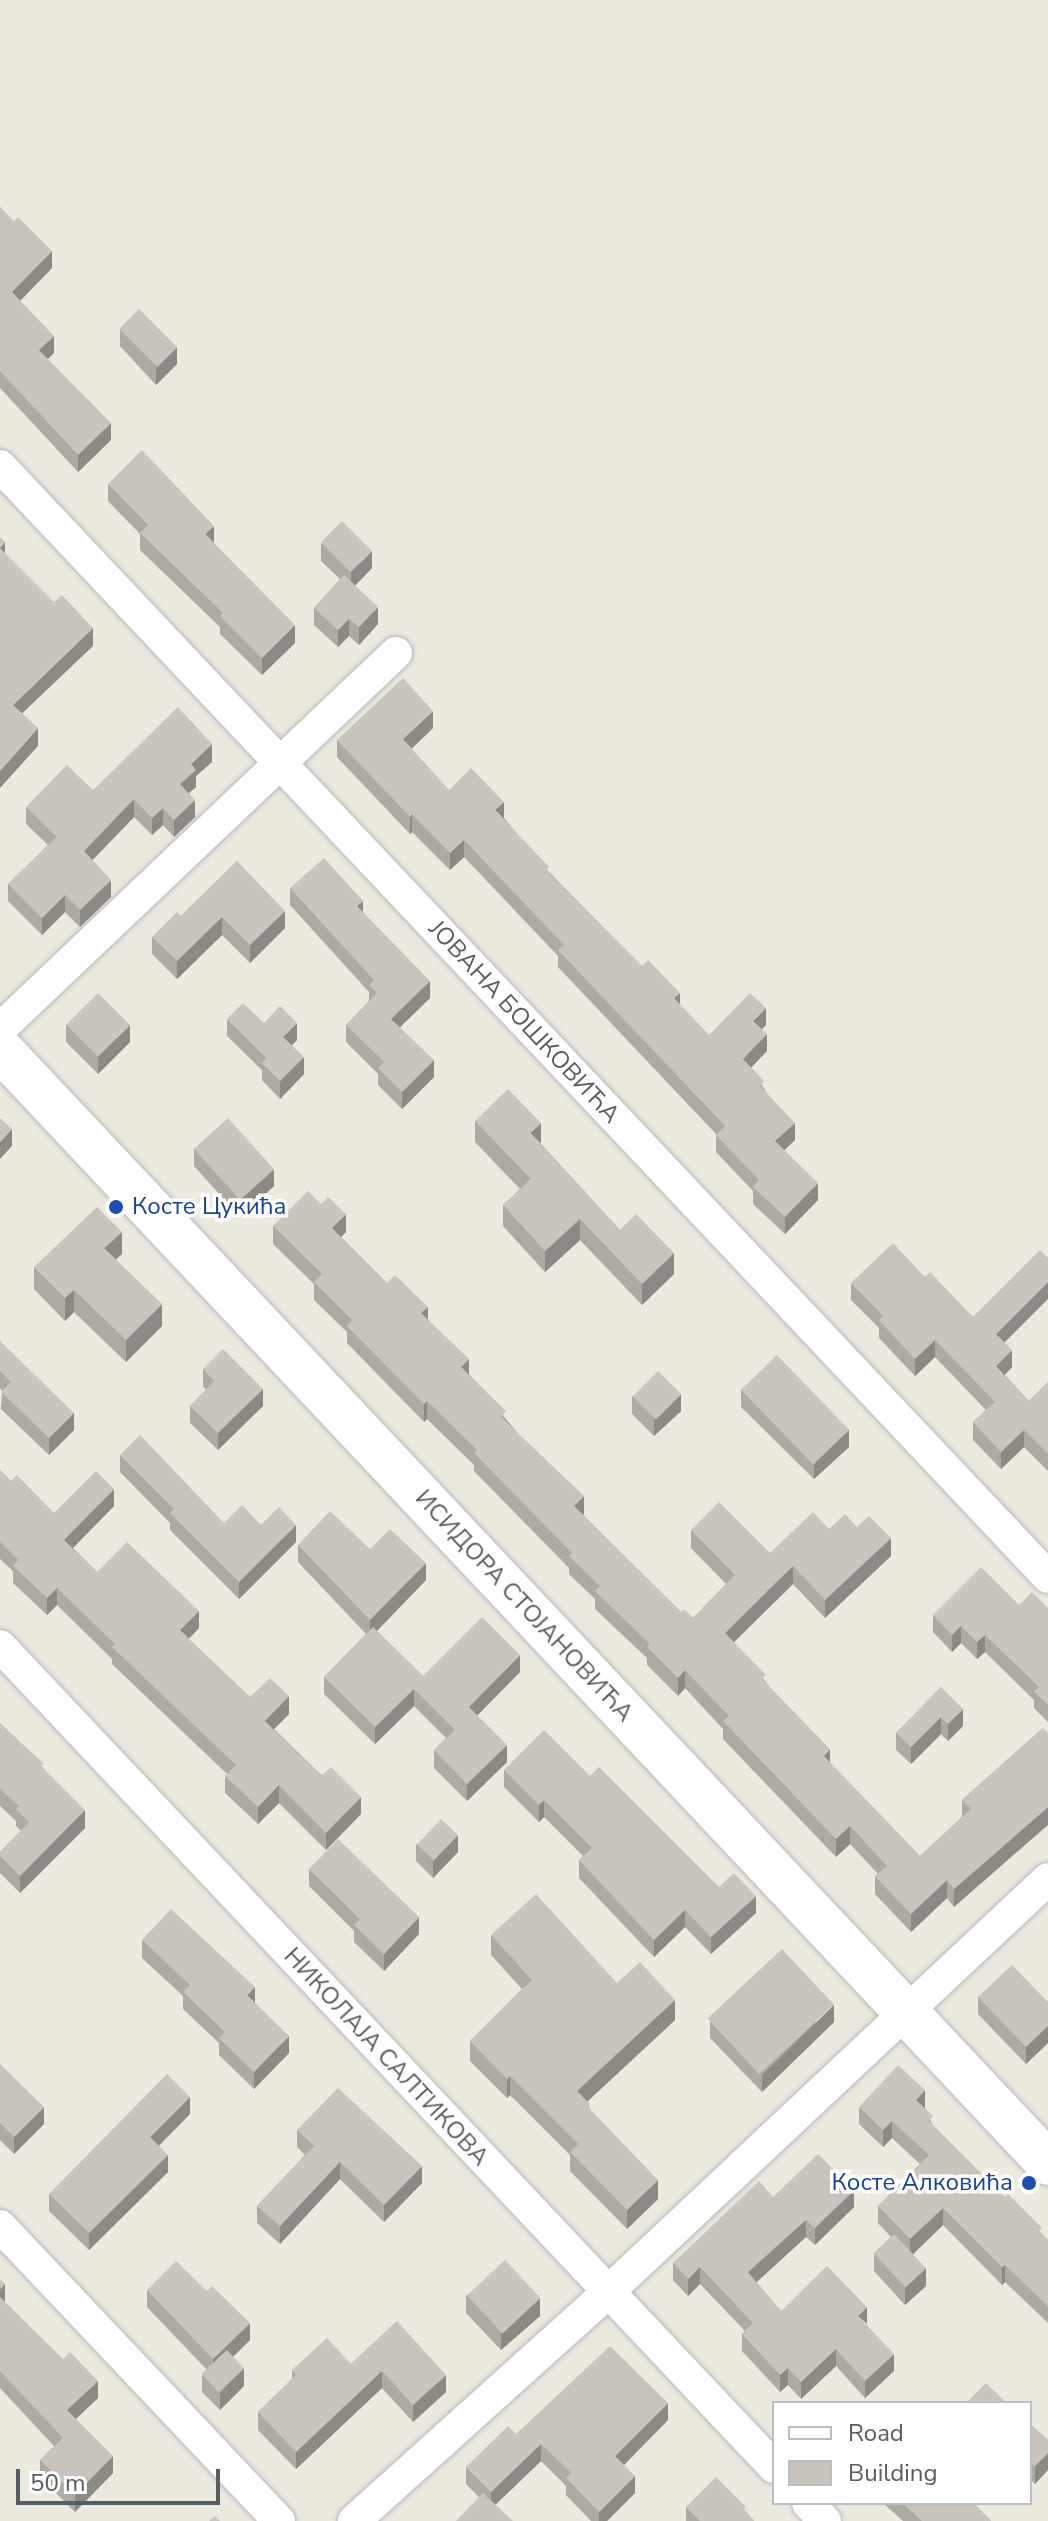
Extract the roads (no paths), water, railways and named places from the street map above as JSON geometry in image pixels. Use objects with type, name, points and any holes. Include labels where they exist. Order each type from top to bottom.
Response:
[{"type":"street","name":"ЈОВАНА БОШКОВИЋА","points":[[0,466],[1048,1577]]},
{"type":"street","points":[[0,1029],[396,653]]},
{"type":"street","name":"ИСИДОРА СТОЈАНОВИЋА","points":[[0,1049],[1048,2163]]},
{"type":"street","name":"НИКОЛАЈА САЛТИКОВА","points":[[0,1646],[772,2465]]},
{"type":"street","points":[[354,2521],[608,2292],[1048,1879]]},
{"type":"street","points":[[0,2226],[279,2521]]},
{"type":"street","points":[[810,2505],[825,2521]]},
{"type":"place","name":"Косте Цукића","points":[[116,1207]]},
{"type":"place","name":"Косте Алковића","points":[[1029,2183]]}]
